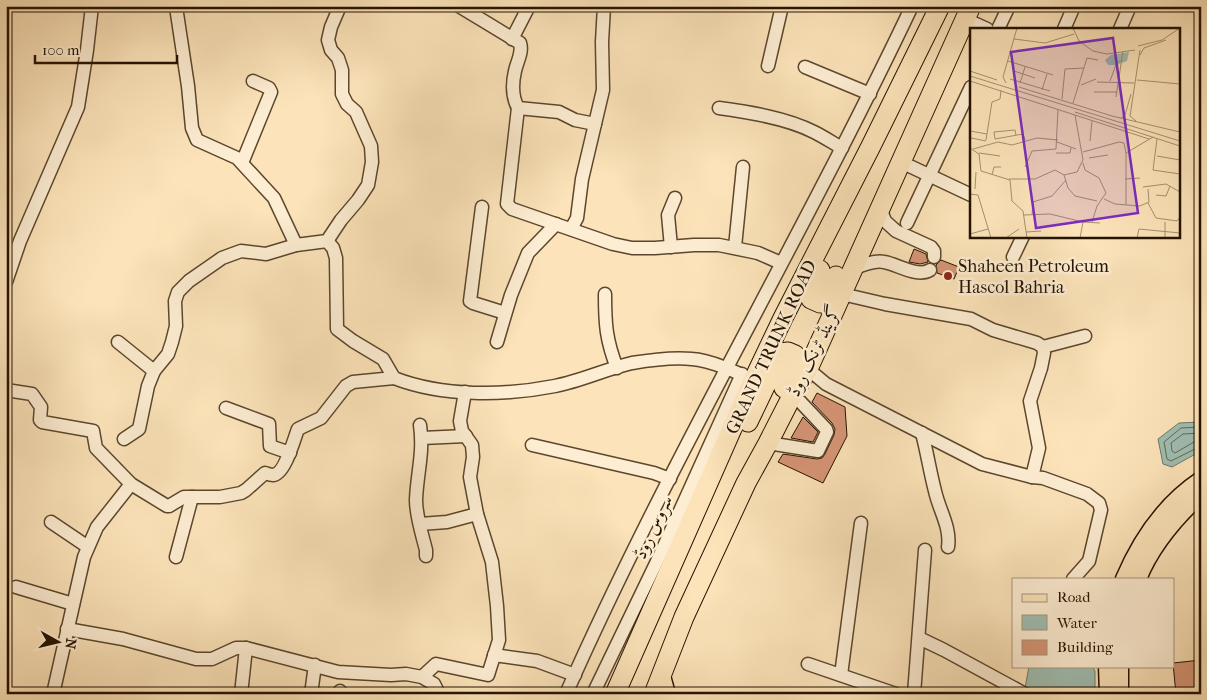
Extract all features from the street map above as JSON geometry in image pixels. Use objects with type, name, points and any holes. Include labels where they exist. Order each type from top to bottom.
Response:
[{"type":"highway","name":"GRAND TRUNK ROAD","points":[[615,694],[713,472],[747,377],[782,318],[871,146],[940,6]]},
{"type":"highway","name":"گرینڈ ٹرنک روڈ","points":[[654,694],[664,685],[684,617],[746,483],[808,369],[900,165],[978,10]]},
{"type":"highway","points":[[871,146],[857,191],[810,292],[811,298],[814,301],[820,302],[825,300],[874,198],[900,165]]},
{"type":"highway","points":[[713,472],[739,440],[781,353],[795,354],[796,362],[758,444],[746,483]]},
{"type":"main road","points":[[1124,578],[1136,552],[1169,506],[1201,480]]},
{"type":"main road","points":[[1138,578],[1143,567],[1165,532],[1181,512],[1201,494]]},
{"type":"main road","points":[[1107,668],[1108,694]]},
{"type":"main road","points":[[1120,668],[1120,694]]},
{"type":"street","points":[[6,282],[20,242],[78,107],[92,6]]},
{"type":"street","points":[[174,6],[176,7],[188,86],[192,128],[197,140],[237,158],[242,163],[274,198],[296,245]]},
{"type":"street","points":[[124,439],[139,429],[143,404],[154,371],[168,354],[176,326],[175,301],[178,292],[189,281],[222,258],[241,251],[266,254],[296,245],[327,241],[368,185],[372,162],[371,146],[356,112],[342,94],[342,70],[338,58],[331,50],[328,40],[340,6]]},
{"type":"street","points":[[459,6],[520,43],[522,49],[515,71],[513,87],[514,100],[518,108],[507,204],[512,209],[613,244],[632,248],[694,245],[735,247],[758,253],[781,263]]},
{"type":"street","points":[[512,38],[529,6]]},
{"type":"street","points":[[768,66],[782,6]]},
{"type":"street","points":[[566,694],[606,606],[670,478],[871,92],[912,6]]},
{"type":"street","points":[[998,28],[1008,6]]},
{"type":"street","points":[[1064,28],[1074,6]]},
{"type":"street","points":[[1120,28],[1130,6]]},
{"type":"street","points":[[571,229],[577,218],[582,179],[603,90],[602,42],[605,7]]},
{"type":"street","points":[[978,10],[986,28]]},
{"type":"street","points":[[805,67],[871,92],[892,103]]},
{"type":"street","points":[[242,163],[271,92],[269,88],[253,81]]},
{"type":"street","points":[[907,223],[970,89]]},
{"type":"street","points":[[518,108],[560,112],[575,120],[595,124]]},
{"type":"street","points":[[719,108],[746,112],[787,122],[813,131],[842,148]]},
{"type":"street","points":[[900,165],[970,195]]},
{"type":"street","points":[[735,247],[743,167]]},
{"type":"street","points":[[670,247],[668,215],[675,198]]},
{"type":"street","points":[[482,207],[470,301],[505,313]]},
{"type":"street","points":[[853,269],[865,264],[882,262],[923,273],[932,264],[934,251],[931,247],[896,231],[884,221],[880,208]]},
{"type":"street","points":[[497,342],[511,295],[528,253],[556,224]]},
{"type":"street","points":[[1013,257],[1021,238]]},
{"type":"street","points":[[327,241],[333,248],[336,258],[337,329],[383,359],[394,378]]},
{"type":"street","points":[[604,294],[604,319],[608,346],[617,368]]},
{"type":"street","points":[[842,294],[886,304],[972,319],[986,327],[1044,347],[1085,336]]},
{"type":"street","points":[[118,342],[154,371]]},
{"type":"street","points":[[1032,477],[1039,448],[1030,401],[1041,368],[1044,347]]},
{"type":"street","points":[[6,390],[32,394],[41,406],[40,417],[42,422],[92,431],[96,448],[131,484],[167,506],[171,506],[184,496],[220,497],[241,493],[265,473],[276,474],[290,453],[298,429],[321,418],[346,386],[353,382],[394,378],[409,384],[454,392],[527,392],[558,386],[632,363],[693,358],[747,377]]},
{"type":"street","points":[[808,369],[826,384],[982,464],[1043,478],[1087,494],[1098,503],[1102,510],[1089,561],[1074,578]]},
{"type":"street","name":"سروس روڈ","points":[[593,694],[747,377]]},
{"type":"street","points":[[422,677],[436,664],[488,675],[498,640],[492,562],[477,514],[470,477],[473,457],[472,445],[462,431],[460,421],[465,392]]},
{"type":"street","points":[[768,443],[818,451],[827,432],[826,429],[793,394]]},
{"type":"street","points":[[226,408],[269,424],[270,446],[290,453]]},
{"type":"street","points":[[426,556],[416,502],[421,466],[421,432],[466,436]]},
{"type":"street","points":[[922,433],[935,492],[947,526],[948,547]]},
{"type":"street","points":[[532,445],[670,478]]},
{"type":"street","points":[[53,694],[84,557],[98,527],[131,484]]},
{"type":"street","points":[[176,557],[192,497]]},
{"type":"street","points":[[420,524],[447,522],[477,514]]},
{"type":"street","points":[[51,522],[88,547]]},
{"type":"street","points":[[841,675],[861,523]]},
{"type":"street","points":[[914,694],[925,550]]},
{"type":"street","points":[[16,587],[73,604]]},
{"type":"street","points":[[67,629],[123,639],[196,659],[212,659],[236,648],[246,648],[338,672],[406,674],[422,677],[434,684],[439,694]]},
{"type":"street","points":[[919,638],[1025,694]]},
{"type":"street","points":[[241,694],[246,648]]},
{"type":"street","points":[[494,655],[537,662],[575,674]]},
{"type":"street","points":[[808,664],[896,694]]},
{"type":"street","points":[[311,694],[315,665]]},
{"type":"water","points":[[1201,422],[1201,451],[1172,467],[1163,464],[1158,439],[1179,423]]},
{"type":"water","points":[[1029,668],[1093,668],[1095,671],[1095,694],[1024,694]]},
{"type":"building","points":[[914,249],[926,254],[928,262],[920,264],[909,262]]},
{"type":"building","points":[[941,260],[959,267],[954,279],[937,273],[936,265]]},
{"type":"building","points":[[817,393],[845,407],[847,436],[823,483],[778,462],[783,454],[817,459],[822,458],[825,454],[835,429],[832,423],[812,402]]},
{"type":"building","points":[[803,417],[818,432],[813,442],[791,438]]},
{"type":"building","points":[[1201,660],[1201,694],[1176,694],[1174,663]]},
{"type":"place","name":"Shaheen Petroleum Hascol Bahria","points":[[948,276]]}]
